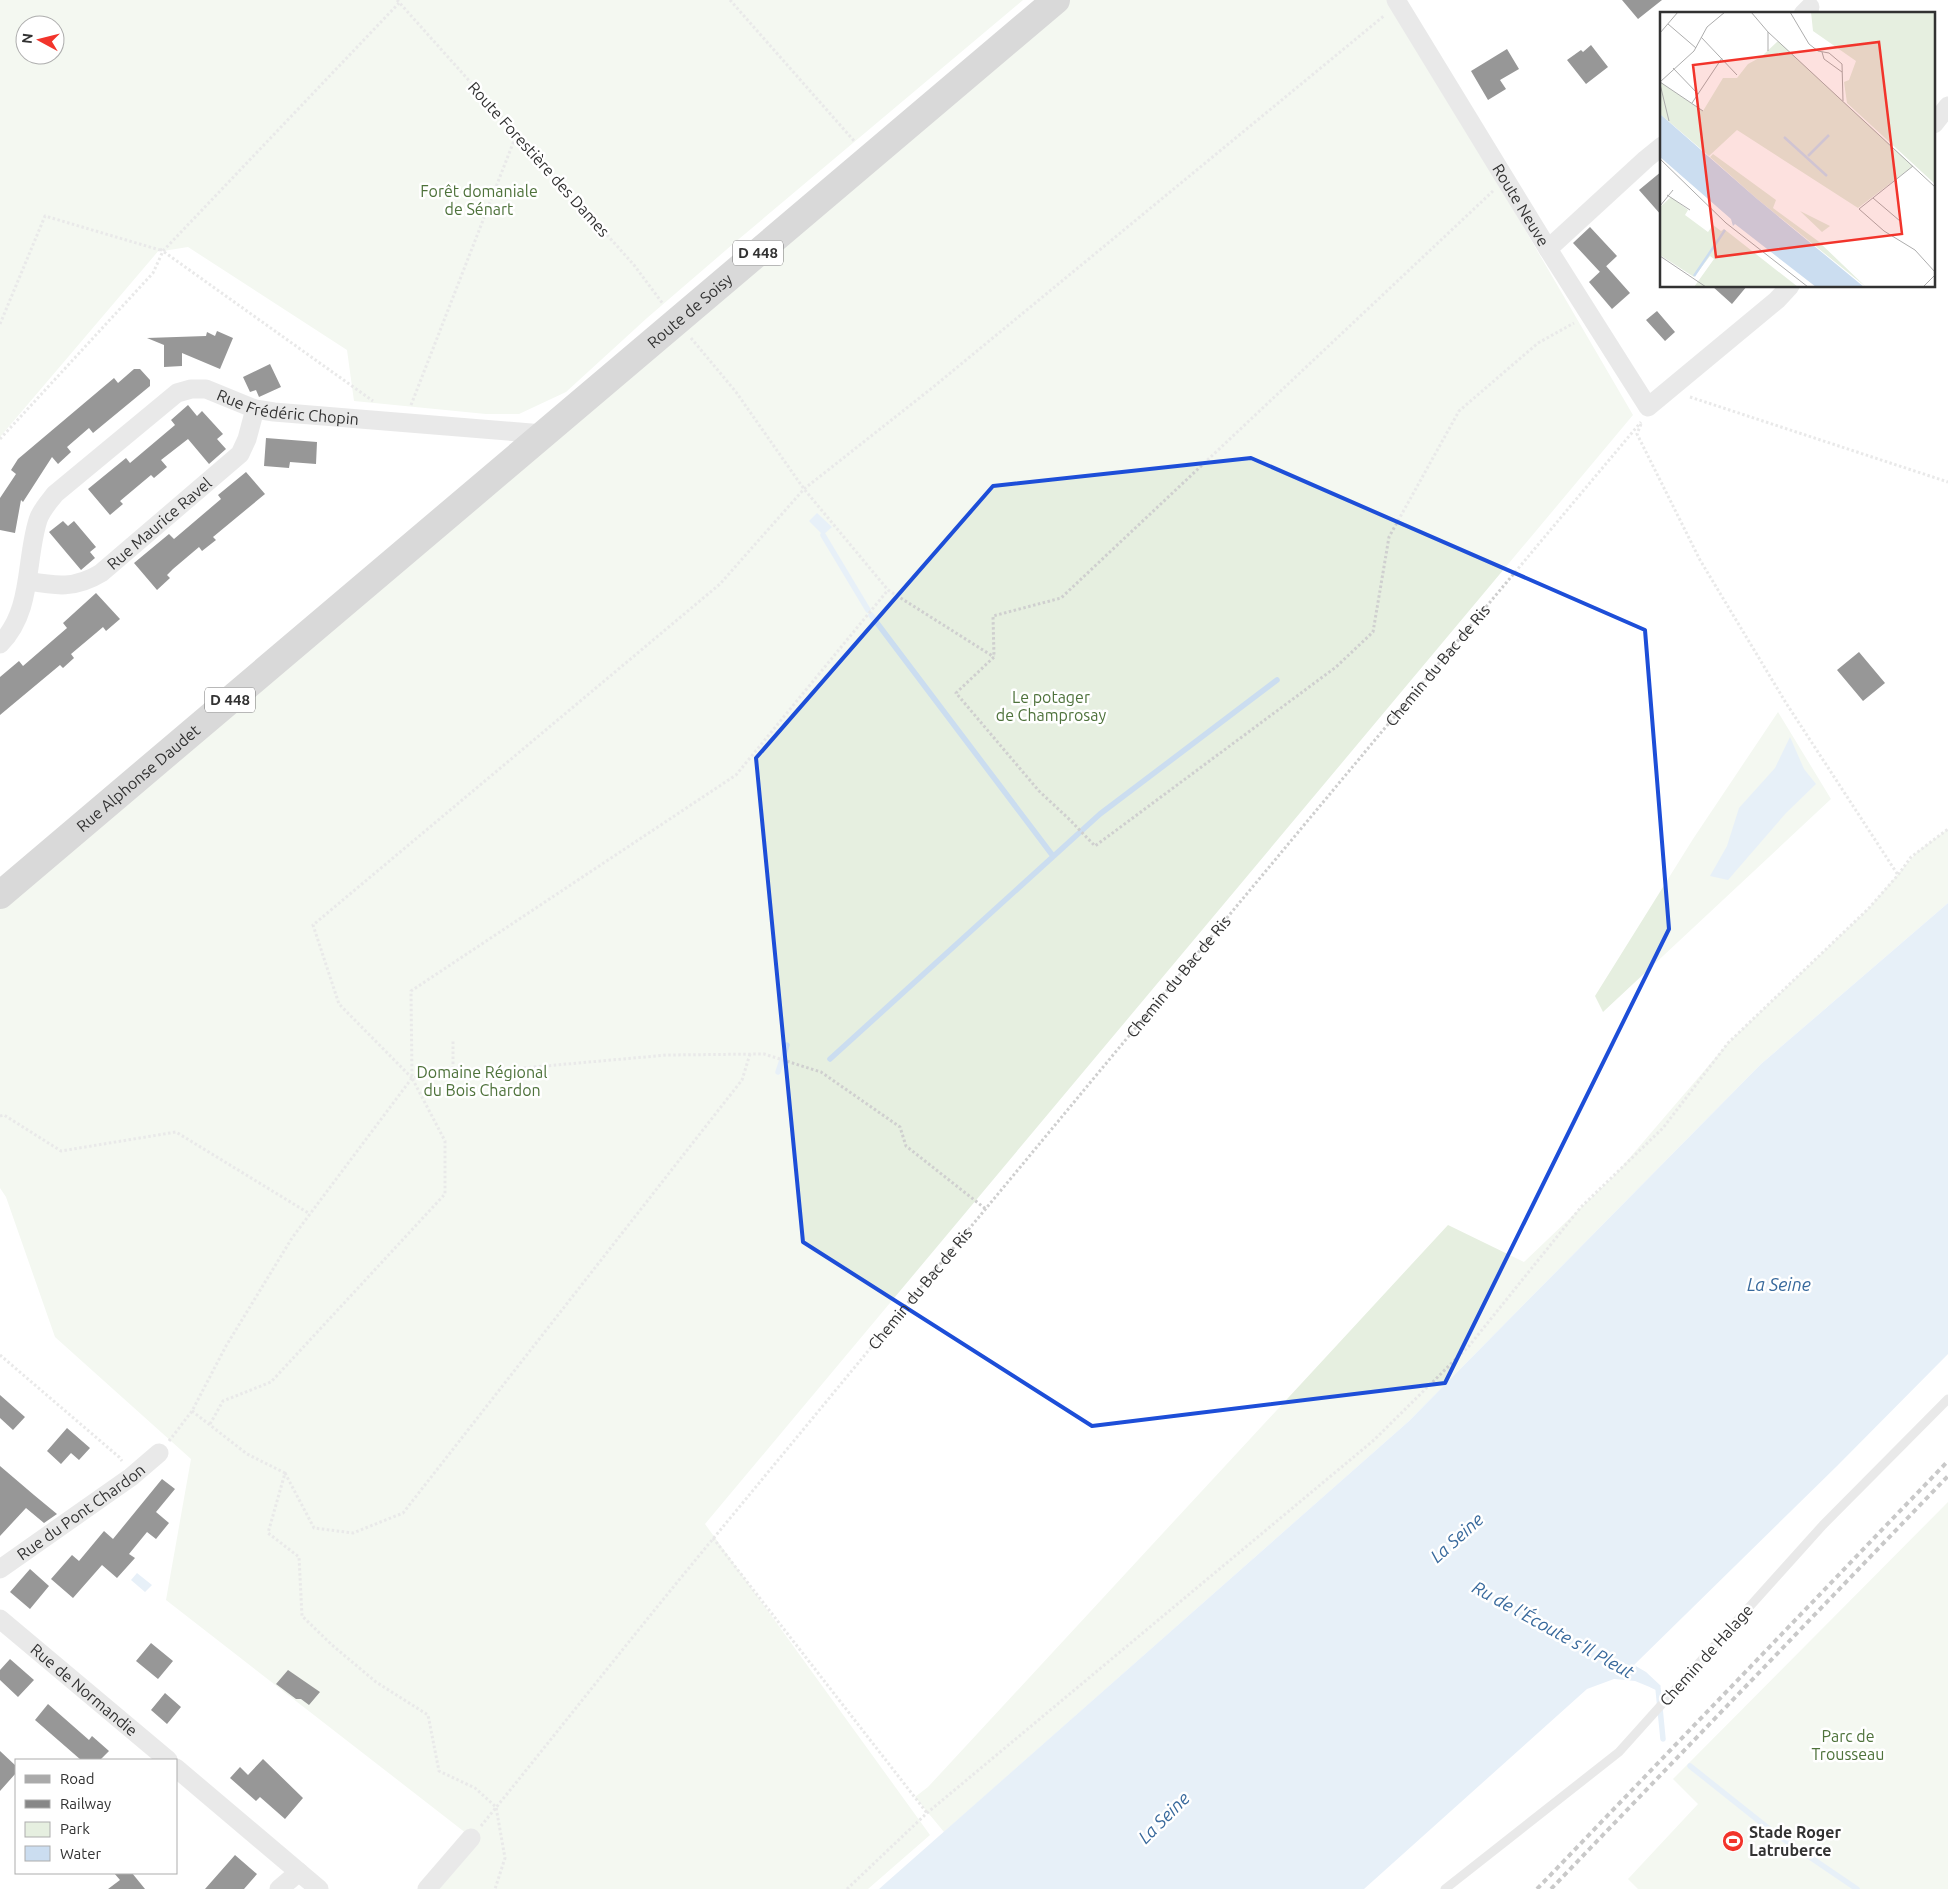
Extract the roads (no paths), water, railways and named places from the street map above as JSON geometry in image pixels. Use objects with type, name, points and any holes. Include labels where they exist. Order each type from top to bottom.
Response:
[{"type":"main road","name":"Route de Soisy","points":[[460,505],[1056,0]]},
{"type":"main road","name":"Rue Alphonse Daudet","points":[[0,895],[460,505]]},
{"type":"street","name":"Route Neuve","points":[[1398,2],[1589,314],[1646,412],[1669,390],[1778,300],[1788,288]]},
{"type":"street","points":[[1936,121],[1948,106]]},
{"type":"street","points":[[1548,248],[1660,148]]},
{"type":"street","name":"Rue Frédéric Chopin","points":[[0,644],[17,621],[28,581],[38,518],[44,507],[55,494],[177,393],[191,389],[206,388],[256,409],[274,412],[543,434]]},
{"type":"street","name":"Rue Maurice Ravel","points":[[28,581],[75,585],[88,581],[101,573],[240,454],[247,439],[256,409]]},
{"type":"street","name":"Rue du Pont Chardon","points":[[0,1569],[130,1477],[159,1453]]},
{"type":"street","name":"Rue de Normandie","points":[[0,1618],[167,1759]]},
{"type":"street","points":[[178,1770],[319,1889]]},
{"type":"street","points":[[427,1889],[471,1838]]},
{"type":"street","points":[[279,1889],[299,1872]]},
{"type":"lane","name":"Chemin de Halage","points":[[1445,1889],[1619,1752],[1823,1525],[1948,1399]]},
{"type":"water","points":[[817,513],[832,527],[823,535],[809,521]]},
{"type":"water","points":[[1790,737],[1804,769],[1816,784],[1786,813],[1728,880],[1710,876],[1727,846],[1739,808],[1775,768]]},
{"type":"water","name":"La Seine","points":[[1948,903],[1948,1354],[1634,1665],[1646,1672],[1661,1686],[1657,1690],[1635,1681],[1614,1679],[1587,1689],[1364,1889],[879,1889],[1409,1421],[1761,1064]]},
{"type":"water","points":[[137,1573],[152,1585],[145,1592],[131,1580]]},
{"type":"waterway","points":[[823,535],[868,610]]},
{"type":"waterway","points":[[871,615],[1053,856]]},
{"type":"waterway","points":[[830,1059],[1100,814],[1277,680]]},
{"type":"waterway","points":[[778,1072],[787,1045]]},
{"type":"waterway","name":"Ru de l'Écoute s'Il Pleut","points":[[1652,1685],[1658,1688],[1663,1739]]},
{"type":"waterway","name":"Ru de l'Écoute s'Il Pleut","points":[[1690,1766],[1773,1832],[1857,1889]]},
{"type":"railway","points":[[1537,1889],[1948,1461]]},
{"type":"railway","points":[[1551,1889],[1948,1476]]},
{"type":"place","name":"Stade Roger Latruberce","points":[[1733,1841]]},
{"type":"park label","name":"Forêt domaniale de Sénart","points":[[479,200]]},
{"type":"park label","name":"Le potager de Champrosay","points":[[1051,706]]},
{"type":"park label","name":"Domaine Régional du Bois Chardon","points":[[482,1081]]},
{"type":"park label","name":"Parc de Trousseau","points":[[1848,1745]]}]
